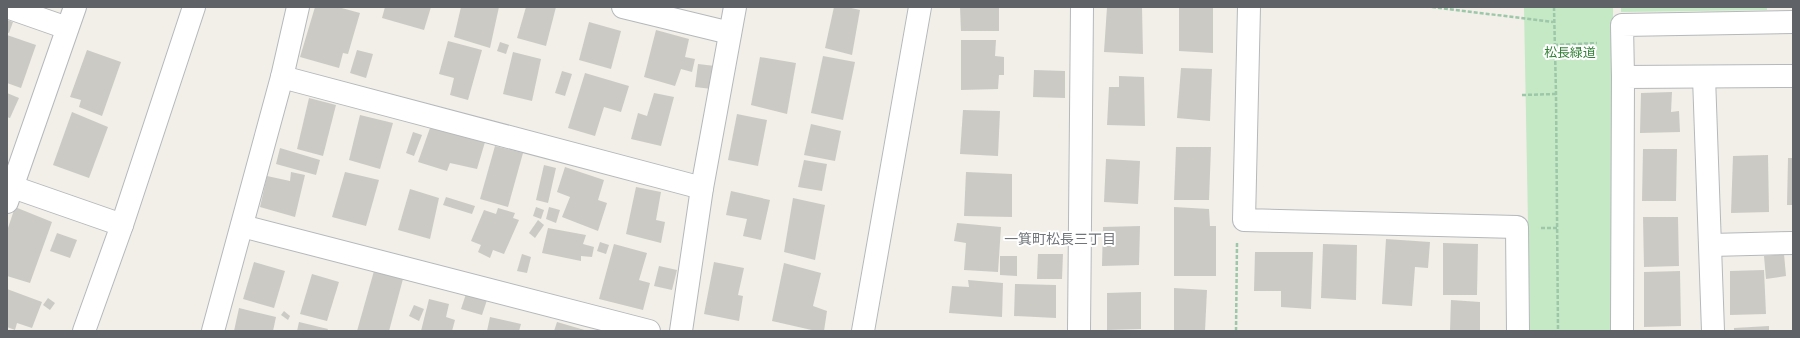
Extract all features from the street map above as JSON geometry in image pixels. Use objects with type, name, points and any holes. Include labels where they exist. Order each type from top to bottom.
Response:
[{"type":"street","points":[[7,7],[67,28]]},
{"type":"street","points":[[75,7],[9,192],[122,225]]},
{"type":"street","points":[[84,331],[122,225],[194,7]]},
{"type":"street","points":[[212,331],[282,77],[298,7]]},
{"type":"street","points":[[623,7],[730,33]]},
{"type":"street","points":[[681,331],[702,188],[735,7]]},
{"type":"street","points":[[863,331],[920,7]]},
{"type":"street","points":[[1079,331],[1082,7]]},
{"type":"street","points":[[1249,7],[1244,220],[1517,227],[1518,331]]},
{"type":"street","points":[[1622,331],[1624,42],[1622,24],[1782,17]]},
{"type":"street","points":[[1623,78],[1793,76]]},
{"type":"street","points":[[282,77],[702,188]]},
{"type":"street","points":[[1704,77],[1713,331]]},
{"type":"street","points":[[242,226],[649,331]]},
{"type":"street","points":[[1711,245],[1793,243]]},
{"type":"path","points":[[1432,7],[1553,22]]},
{"type":"path","points":[[1554,7],[1558,331]]},
{"type":"path","points":[[1554,45],[1624,42]]},
{"type":"path","points":[[1522,95],[1556,94]]},
{"type":"path","points":[[1236,331],[1237,235],[1244,220]]},
{"type":"path","points":[[1538,228],[1557,228]]},
{"type":"green space","name":"松長緑道","points":[[1524,7],[1613,7],[1613,331],[1530,331]]},
{"type":"green space","points":[[1621,7],[1767,7],[1767,10],[1621,12]]},
{"type":"building","points":[[315,7],[338,7],[360,13],[348,54],[343,53],[339,68],[300,57]]},
{"type":"building","points":[[385,7],[431,7],[424,30],[382,18]]},
{"type":"building","points":[[461,7],[499,7],[490,48],[454,37]]},
{"type":"building","points":[[526,7],[556,7],[546,46],[517,38]]},
{"type":"building","points":[[834,7],[847,7],[860,10],[852,55],[825,48]]},
{"type":"building","points":[[960,7],[999,7],[999,31],[961,31]]},
{"type":"building","points":[[1107,7],[1142,7],[1143,54],[1104,52]]},
{"type":"building","points":[[1179,7],[1213,7],[1213,53],[1179,51]]},
{"type":"building","points":[[7,20],[13,22],[9,33],[7,32]]},
{"type":"building","points":[[589,22],[621,31],[611,69],[579,60]]},
{"type":"building","points":[[656,30],[689,39],[685,57],[695,59],[692,72],[681,69],[675,86],[644,77]]},
{"type":"building","points":[[7,35],[36,45],[21,88],[7,83]]},
{"type":"building","points":[[961,40],[996,40],[995,56],[1004,57],[1004,75],[999,75],[998,89],[961,90]]},
{"type":"building","points":[[448,41],[482,50],[468,100],[450,95],[454,78],[439,74]]},
{"type":"building","points":[[500,42],[509,45],[506,54],[497,51]]},
{"type":"building","points":[[87,50],[121,62],[102,116],[79,107],[81,100],[70,97]]},
{"type":"building","points":[[357,50],[373,54],[366,78],[350,73]]},
{"type":"building","points":[[513,52],[541,59],[532,101],[503,94]]},
{"type":"building","points":[[823,56],[855,62],[843,120],[811,113]]},
{"type":"building","points":[[760,57],[796,63],[787,114],[751,105]]},
{"type":"building","points":[[698,64],[715,66],[712,89],[695,87]]},
{"type":"building","points":[[1181,68],[1212,69],[1210,121],[1177,118]]},
{"type":"building","points":[[1034,70],[1065,71],[1065,98],[1033,97]]},
{"type":"building","points":[[562,71],[572,74],[565,96],[555,93]]},
{"type":"building","points":[[585,73],[629,86],[621,112],[604,107],[595,136],[568,128]]},
{"type":"building","points":[[1119,76],[1144,77],[1145,126],[1107,125],[1109,87],[1119,87]]},
{"type":"building","points":[[1672,92],[1671,112],[1679,111],[1680,132],[1640,133],[1641,93]]},
{"type":"building","points":[[7,93],[19,98],[10,118],[7,117]]},
{"type":"building","points":[[654,93],[674,97],[661,146],[631,139],[638,113],[647,116]]},
{"type":"building","points":[[309,98],[336,105],[323,156],[297,149]]},
{"type":"building","points":[[963,110],[1000,111],[998,156],[960,154]]},
{"type":"building","points":[[72,112],[108,127],[89,178],[53,165]]},
{"type":"building","points":[[737,114],[767,120],[758,166],[728,160]]},
{"type":"building","points":[[360,115],[393,123],[380,169],[349,160]]},
{"type":"building","points":[[811,124],[841,131],[835,161],[804,155]]},
{"type":"building","points":[[430,128],[485,142],[477,169],[450,163],[447,171],[418,162]]},
{"type":"building","points":[[413,132],[422,135],[414,156],[406,153]]},
{"type":"building","points":[[495,146],[523,153],[508,207],[480,199]]},
{"type":"building","points":[[1176,147],[1211,147],[1209,200],[1174,200]]},
{"type":"building","points":[[280,148],[320,160],[316,175],[276,164]]},
{"type":"building","points":[[1643,149],[1677,149],[1676,201],[1642,201]]},
{"type":"building","points":[[1768,155],[1769,212],[1731,213],[1733,156]]},
{"type":"building","points":[[1788,158],[1793,158],[1793,205],[1787,205]]},
{"type":"building","points":[[1106,159],[1140,161],[1138,204],[1104,202]]},
{"type":"building","points":[[804,160],[827,164],[822,191],[798,187]]},
{"type":"building","points":[[544,165],[556,168],[548,203],[536,200]]},
{"type":"building","points":[[565,167],[604,180],[598,200],[607,203],[598,231],[562,217],[570,197],[557,192]]},
{"type":"building","points":[[291,172],[305,175],[295,217],[260,207],[267,176],[290,181]]},
{"type":"building","points":[[345,172],[379,180],[366,226],[332,217]]},
{"type":"building","points":[[966,172],[1012,174],[1012,217],[964,216]]},
{"type":"building","points":[[636,187],[661,192],[656,220],[665,222],[661,243],[626,234]]},
{"type":"building","points":[[410,189],[439,198],[430,239],[398,230]]},
{"type":"building","points":[[731,191],[770,200],[761,240],[743,236],[747,219],[726,215]]},
{"type":"building","points":[[446,197],[475,206],[472,214],[443,205]]},
{"type":"building","points":[[793,198],[825,205],[815,260],[784,252]]},
{"type":"building","points":[[15,207],[52,222],[30,283],[7,276],[7,231]]},
{"type":"building","points":[[536,207],[544,210],[541,219],[533,216]]},
{"type":"building","points":[[549,207],[560,210],[556,223],[546,219]]},
{"type":"building","points":[[1174,207],[1209,209],[1210,226],[1216,226],[1216,276],[1174,276]]},
{"type":"building","points":[[498,208],[515,213],[513,218],[519,220],[504,254],[493,250],[490,258],[478,252],[481,245],[471,241],[484,210],[496,214]]},
{"type":"building","points":[[1643,217],[1678,217],[1679,266],[1644,267]]},
{"type":"building","points":[[538,220],[544,225],[535,238],[529,233]]},
{"type":"building","points":[[957,223],[1001,227],[998,272],[964,270],[966,243],[954,241]]},
{"type":"building","points":[[1140,226],[1139,265],[1102,266],[1103,227]]},
{"type":"building","points":[[548,228],[586,235],[583,244],[594,247],[592,257],[581,256],[581,261],[542,253]]},
{"type":"building","points":[[57,233],[77,240],[70,258],[50,251]]},
{"type":"building","points":[[1386,239],[1430,242],[1428,268],[1415,267],[1412,306],[1382,304]]},
{"type":"building","points":[[600,242],[609,245],[606,254],[597,251]]},
{"type":"building","points":[[1443,243],[1478,244],[1477,295],[1443,295]]},
{"type":"building","points":[[614,244],[647,253],[639,280],[650,283],[643,310],[599,299]]},
{"type":"building","points":[[1323,244],[1357,245],[1356,300],[1321,298]]},
{"type":"building","points":[[1255,252],[1313,252],[1311,309],[1281,307],[1281,291],[1254,291]]},
{"type":"building","points":[[522,254],[531,257],[527,273],[517,271]]},
{"type":"building","points":[[1038,254],[1063,254],[1062,279],[1037,279]]},
{"type":"building","points":[[1784,254],[1786,276],[1766,279],[1764,256]]},
{"type":"building","points":[[1000,256],[1017,256],[1017,276],[1000,275]]},
{"type":"building","points":[[254,262],[285,271],[274,308],[243,299]]},
{"type":"building","points":[[714,262],[744,268],[738,295],[743,296],[739,321],[704,314]]},
{"type":"building","points":[[784,263],[821,273],[813,306],[827,311],[824,331],[816,331],[772,321]]},
{"type":"building","points":[[659,266],[677,270],[672,290],[654,286]]},
{"type":"building","points":[[1764,270],[1766,314],[1730,315],[1730,271]]},
{"type":"building","points":[[374,271],[403,279],[389,331],[357,331]]},
{"type":"building","points":[[1680,271],[1681,326],[1644,327],[1644,272]]},
{"type":"building","points":[[312,274],[339,282],[327,321],[300,314]]},
{"type":"building","points":[[968,280],[1003,283],[1002,317],[949,313],[952,286],[969,287]]},
{"type":"building","points":[[1015,284],[1056,285],[1056,318],[1014,316]]},
{"type":"building","points":[[1174,288],[1207,290],[1205,331],[1174,331]]},
{"type":"building","points":[[7,289],[42,302],[32,328],[17,323],[15,330],[7,327]]},
{"type":"building","points":[[1141,292],[1141,329],[1107,330],[1107,293]]},
{"type":"building","points":[[466,294],[487,300],[482,315],[461,309]]},
{"type":"building","points":[[48,298],[55,303],[50,310],[43,305]]},
{"type":"building","points":[[429,299],[449,304],[446,317],[455,320],[452,331],[421,331]]},
{"type":"building","points":[[1451,300],[1480,302],[1480,331],[1450,331]]},
{"type":"building","points":[[414,305],[424,309],[419,321],[409,316]]},
{"type":"building","points":[[239,308],[276,317],[273,331],[234,331]]},
{"type":"building","points":[[284,311],[290,316],[288,320],[281,315]]},
{"type":"building","points":[[490,317],[521,324],[519,331],[487,331]]},
{"type":"building","points":[[299,322],[328,329],[327,331],[297,331]]},
{"type":"building","points":[[557,322],[588,331],[554,331]]},
{"type":"building","points":[[1769,326],[1769,331],[1734,331],[1734,328]]},
{"type":"district","name":"一箕町松長三丁目","points":[[1060,239]]}]
